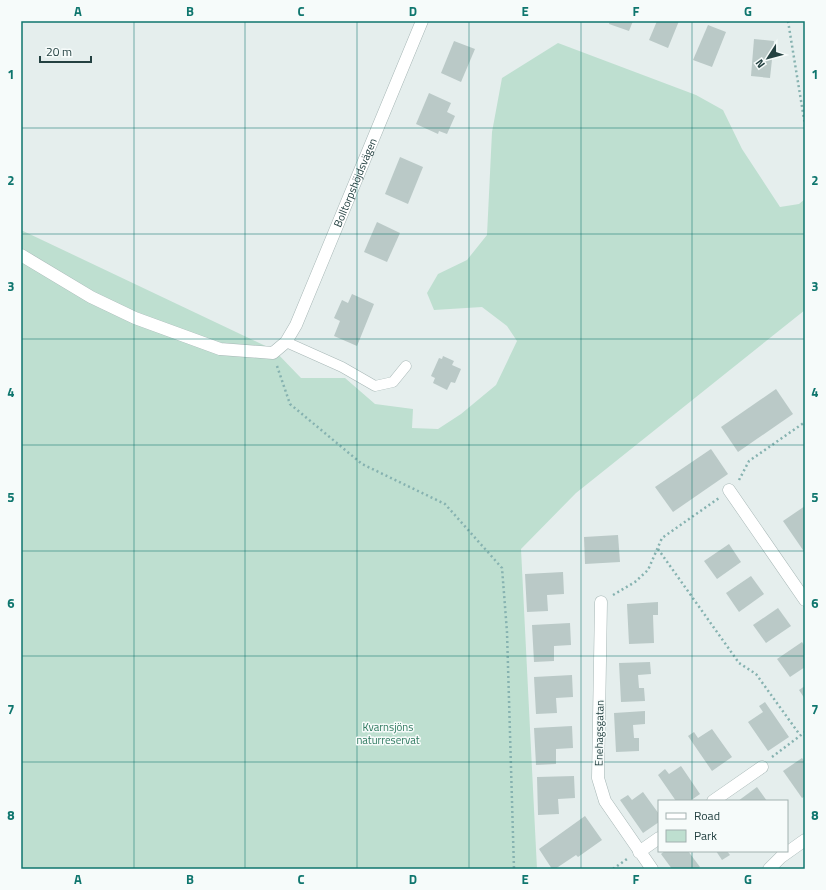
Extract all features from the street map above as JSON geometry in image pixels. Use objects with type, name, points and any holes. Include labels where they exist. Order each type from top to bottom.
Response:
[{"type":"street","name":"Bolltorpshöjdsvägen","points":[[273,352],[286,342],[296,325],[422,21]]},
{"type":"street","points":[[21,256],[91,297],[135,318],[220,349],[273,352]]},
{"type":"street","points":[[729,490],[805,600]]},
{"type":"street","name":"Enehagsgatan","points":[[601,602],[598,778],[605,801],[652,869]]},
{"type":"street","points":[[713,800],[762,767]]},
{"type":"street","points":[[639,852],[658,839]]},
{"type":"street","points":[[768,869],[805,840]]},
{"type":"lane","points":[[286,342],[342,367],[375,386],[393,382],[406,366]]},
{"type":"path","points":[[788,21],[805,125]]},
{"type":"path","points":[[273,352],[290,404],[362,464],[445,504],[502,568],[507,632],[514,869]]},
{"type":"path","points":[[601,602],[635,582],[648,570],[662,538],[737,484],[749,461],[805,422]]},
{"type":"path","points":[[658,549],[739,663],[756,674],[800,735]]},
{"type":"path","points":[[762,767],[768,760],[805,732]]},
{"type":"green space","name":"Kvarnsjöns naturreservat","points":[[558,43],[696,95],[723,110],[742,149],[780,207],[799,204],[805,199],[805,310],[576,493],[521,549],[537,869],[21,869],[21,230],[274,350],[301,378],[345,378],[375,404],[413,409],[412,428],[438,429],[461,414],[496,385],[517,341],[507,326],[482,307],[434,310],[427,293],[438,274],[467,260],[487,235],[492,132],[502,78]]},
{"type":"building","points":[[610,21],[633,21],[629,31],[609,24]]},
{"type":"building","points":[[657,21],[679,21],[668,48],[649,40]]},
{"type":"building","points":[[708,25],[726,32],[712,67],[693,60]]},
{"type":"building","points":[[754,39],[774,41],[770,78],[751,76]]},
{"type":"building","points":[[454,41],[475,49],[461,82],[441,73]]},
{"type":"building","points":[[429,93],[451,103],[447,112],[455,116],[447,134],[439,131],[438,134],[416,124]]},
{"type":"building","points":[[400,157],[423,167],[408,204],[385,194]]},
{"type":"building","points":[[377,222],[400,233],[387,262],[364,252]]},
{"type":"building","points":[[352,294],[374,304],[357,346],[334,336],[340,321],[334,318],[342,300],[348,303]]},
{"type":"building","points":[[443,356],[454,361],[452,365],[461,369],[455,383],[451,382],[447,390],[433,383],[435,378],[431,376],[439,358],[442,359]]},
{"type":"building","points":[[776,389],[793,414],[738,452],[721,427]]},
{"type":"building","points":[[711,449],[728,474],[673,512],[655,487]]},
{"type":"building","points":[[805,506],[805,553],[783,521]]},
{"type":"building","points":[[618,535],[620,562],[585,564],[584,537]]},
{"type":"building","points":[[729,544],[741,562],[717,579],[704,561]]},
{"type":"building","points":[[563,572],[564,594],[547,595],[548,611],[527,612],[525,574]]},
{"type":"building","points":[[751,576],[764,594],[739,612],[726,593]]},
{"type":"building","points":[[658,602],[658,615],[653,615],[654,643],[629,644],[627,604]]},
{"type":"building","points":[[778,608],[791,626],[766,643],[753,625]]},
{"type":"building","points":[[570,623],[571,645],[554,646],[554,661],[534,662],[532,625]]},
{"type":"building","points":[[802,642],[805,647],[805,667],[790,677],[777,659]]},
{"type":"building","points":[[650,662],[651,674],[638,675],[639,688],[644,688],[645,701],[621,702],[619,663]]},
{"type":"building","points":[[572,675],[573,697],[556,698],[557,713],[536,714],[534,677]]},
{"type":"building","points":[[805,686],[805,699],[799,690]]},
{"type":"building","points":[[765,702],[789,737],[768,751],[748,722],[763,712],[759,706]]},
{"type":"building","points":[[645,711],[645,724],[633,725],[634,738],[639,738],[639,751],[616,752],[614,713]]},
{"type":"building","points":[[572,726],[573,748],[556,749],[556,764],[536,765],[534,728]]},
{"type":"building","points":[[712,729],[732,757],[712,771],[688,736],[694,732],[698,738]]},
{"type":"building","points":[[802,758],[805,762],[805,796],[802,798],[783,771]]},
{"type":"building","points":[[681,766],[700,794],[691,800],[675,800],[658,775],[665,769],[669,774]]},
{"type":"building","points":[[574,776],[575,798],[558,799],[559,814],[538,815],[537,777]]},
{"type":"building","points":[[757,787],[766,800],[739,800]]},
{"type":"building","points":[[643,792],[658,813],[658,823],[643,833],[620,800],[628,795],[632,800]]},
{"type":"building","points":[[585,816],[602,840],[578,857],[576,855],[555,869],[552,869],[539,849]]},
{"type":"building","points":[[664,852],[689,852],[700,867],[697,869],[672,869],[661,854]]},
{"type":"building","points":[[717,852],[728,852],[730,855],[722,860]]}]
